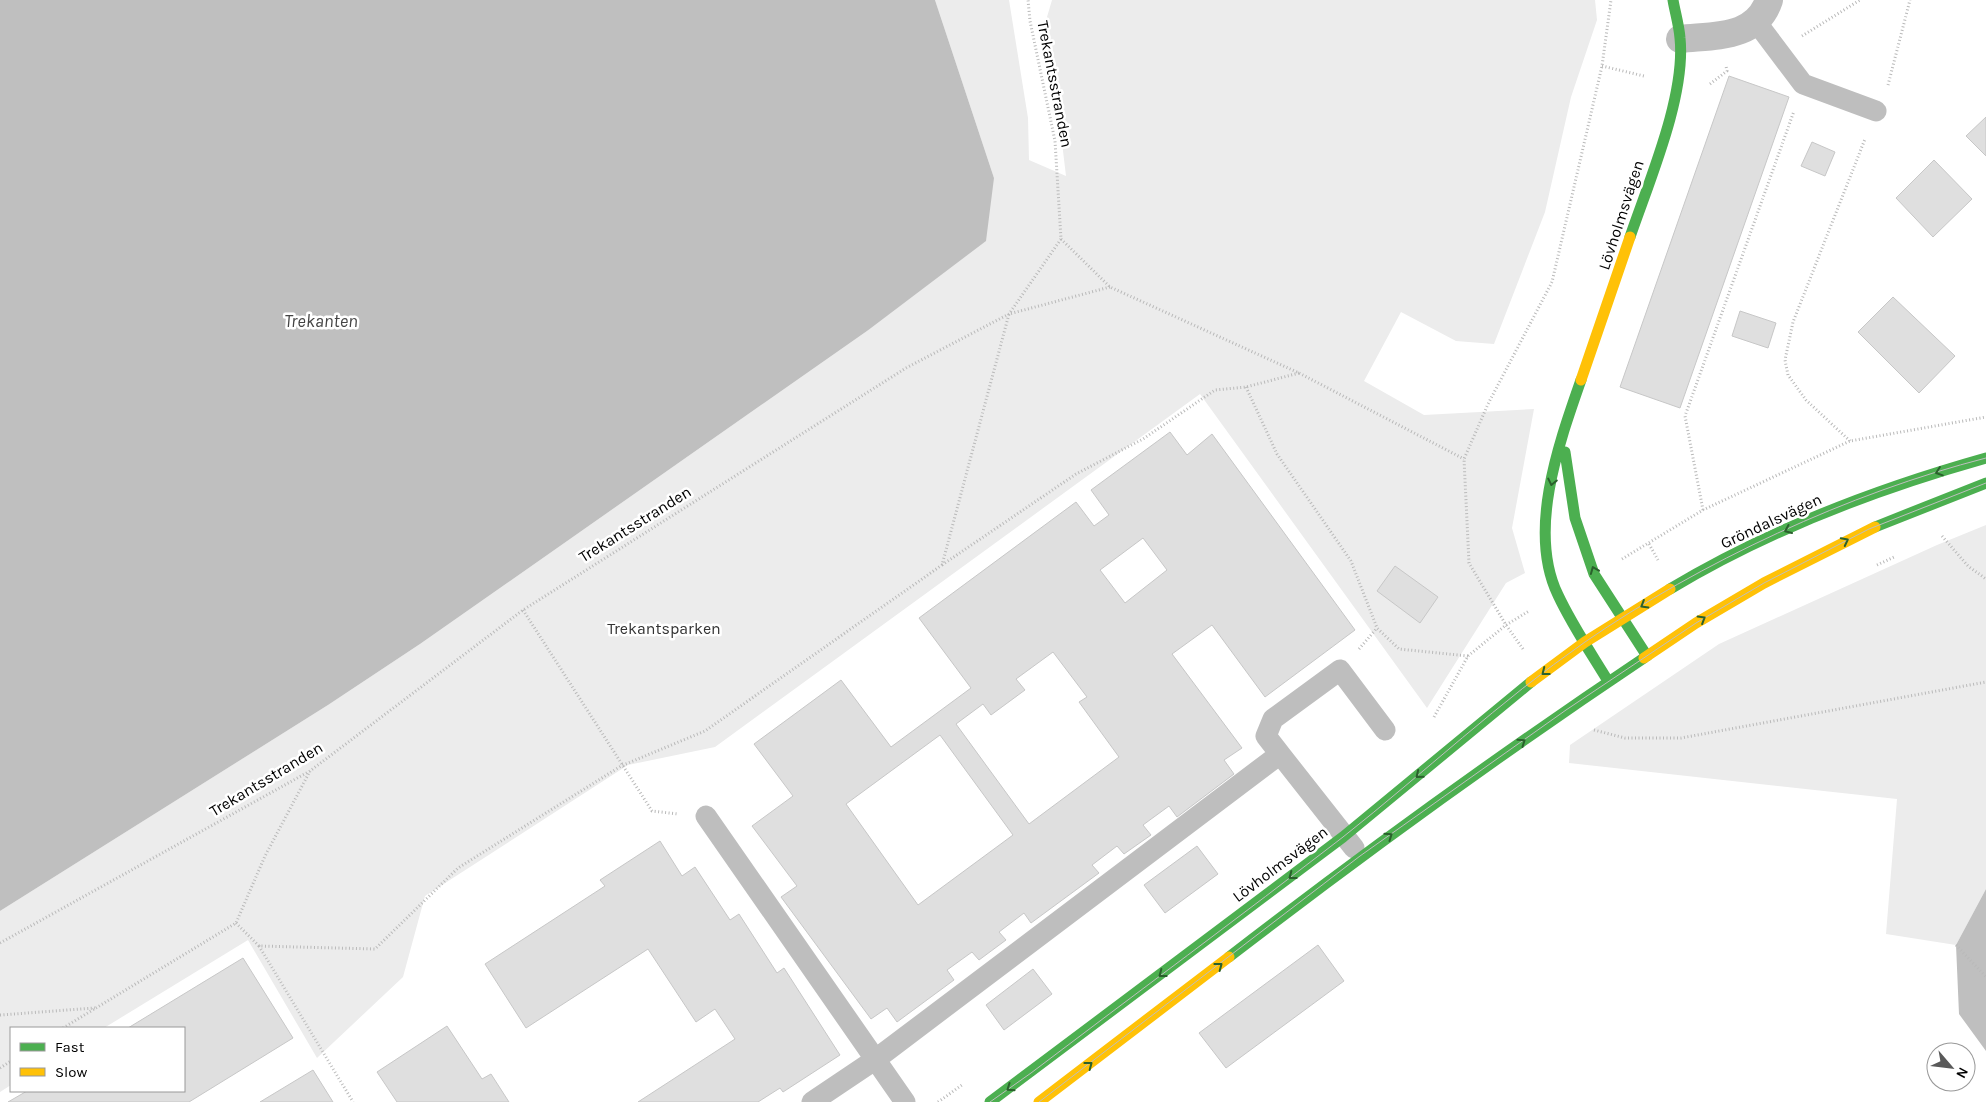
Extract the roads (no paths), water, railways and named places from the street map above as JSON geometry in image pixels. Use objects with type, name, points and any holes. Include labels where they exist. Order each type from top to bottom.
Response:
[{"type":"street","name":"Lövholmsvägen","points":[[1608,681],[1557,594],[1544,552],[1545,515],[1562,434],[1667,128],[1677,81],[1680,39],[1673,0]]},
{"type":"street","points":[[1680,39],[1741,31],[1763,11]]},
{"type":"street","name":"Lövholmsvägen","points":[[1562,434],[1575,518],[1594,574],[1647,656]]},
{"type":"street","name":"Gröndalsvägen","points":[[1584,643],[1622,618],[1744,550],[1855,501],[1986,458]]},
{"type":"street","points":[[1039,1102],[1360,856],[1608,681],[1696,622],[1764,582],[1869,529],[1986,483]]},
{"type":"street","name":"Lövholmsvägen","points":[[990,1102],[1031,1074],[1344,836],[1584,643]]},
{"type":"lane","points":[[1763,11],[1803,84],[1876,111]]},
{"type":"lane","points":[[1360,856],[1266,736],[1273,719],[1340,670],[1385,730]]},
{"type":"lane","points":[[812,1102],[876,1060],[1280,754]]},
{"type":"lane","points":[[706,816],[905,1102]]},
{"type":"water","name":"Trekanten","points":[[0,0],[935,0],[994,178],[986,241],[867,331],[420,644],[328,705],[0,911]]},
{"type":"water","points":[[1986,889],[1986,1051],[1959,1014],[1956,945]]},
{"type":"tram line","points":[[990,1102],[1343,837],[1523,688],[1585,642],[1677,584],[1778,533],[1882,490],[1986,458]]},
{"type":"tram line","points":[[1039,1102],[1360,856],[1566,710],[1696,623],[1764,583],[1869,529],[1986,483]]},
{"type":"park label","name":"Trekantsparken","points":[[664,628]]}]
